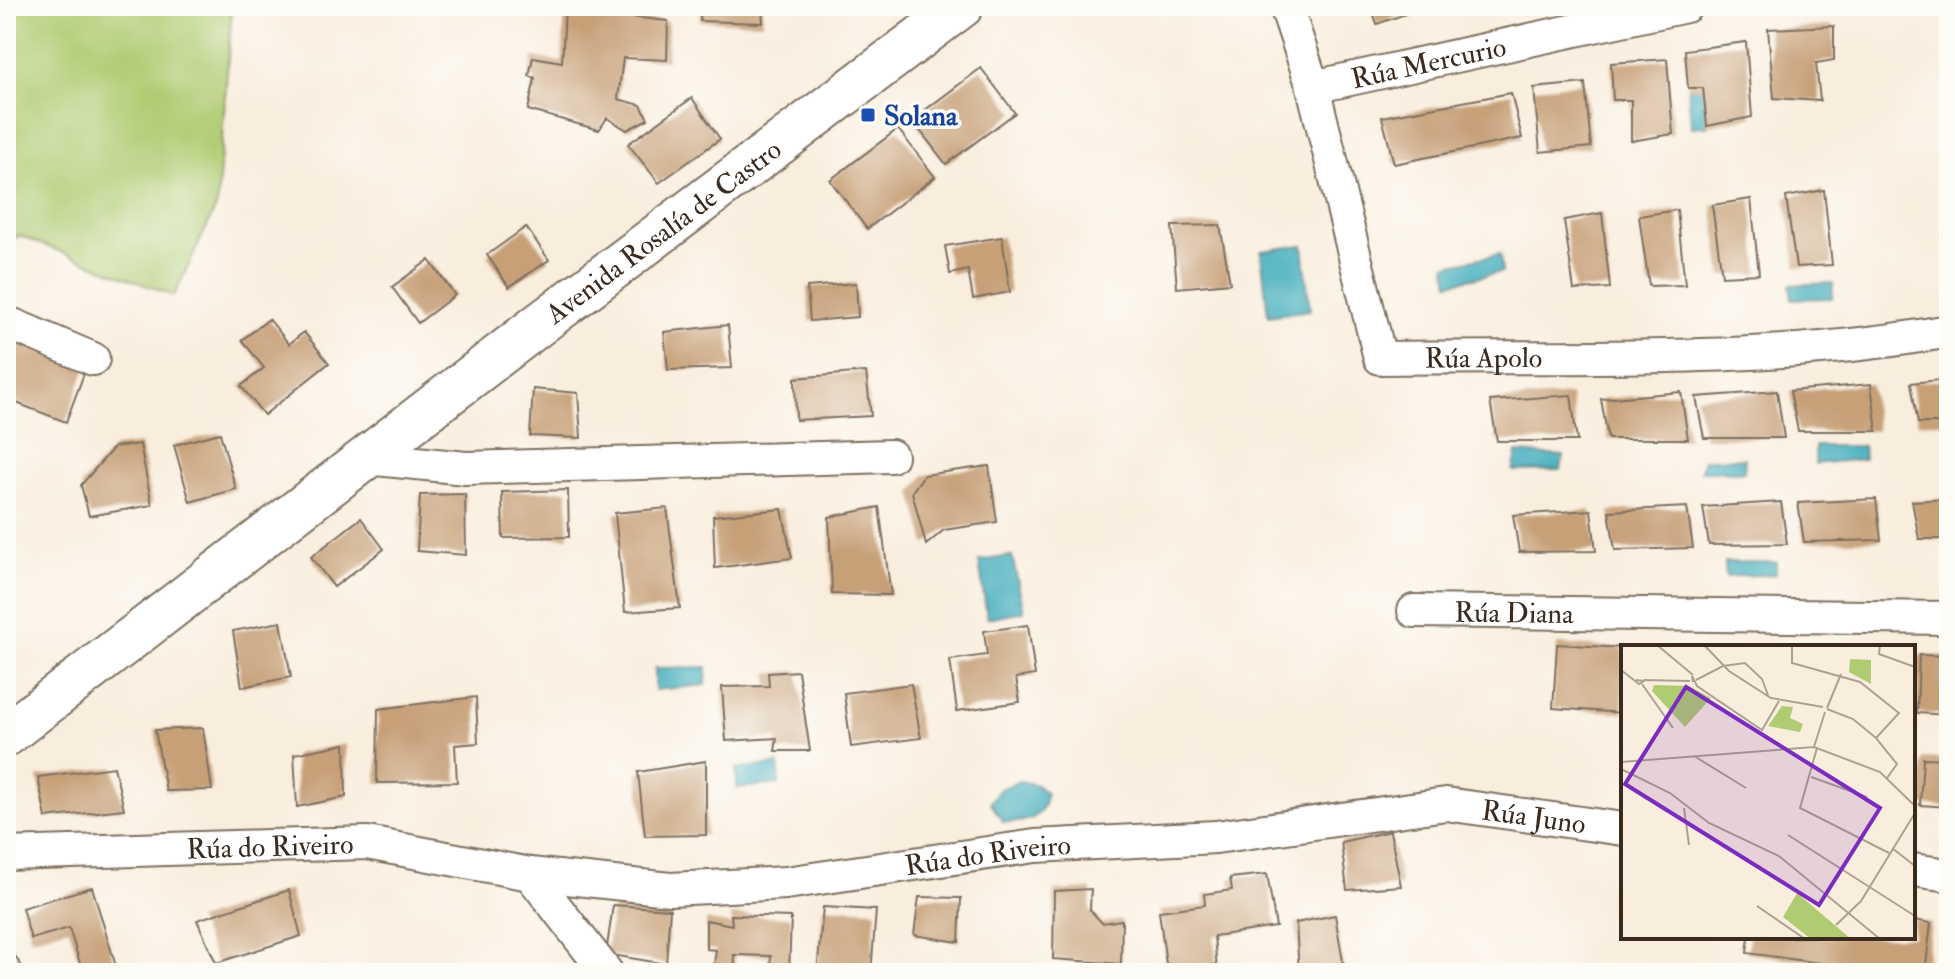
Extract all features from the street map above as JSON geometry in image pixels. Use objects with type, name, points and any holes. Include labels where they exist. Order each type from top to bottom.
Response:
[{"type":"street","name":"Avenida Rosalía de Castro","points":[[6,735],[962,6]]},
{"type":"street","name":"Rúa Apolo","points":[[1286,6],[1313,87],[1380,358],[1775,351],[1897,341],[1949,331]]},
{"type":"street","name":"Rúa Mercurio","points":[[1313,87],[1686,6]]},
{"type":"street","points":[[6,322],[93,359]]},
{"type":"street","points":[[366,458],[466,468],[891,456]]},
{"type":"street","name":"Rúa Diana","points":[[1414,611],[1949,618]]},
{"type":"street","name":"Rúa Juno","points":[[1446,804],[1621,829]]},
{"type":"street","name":"Rúa do Riveiro","points":[[6,854],[367,843],[530,874],[670,889],[786,883],[1035,846],[1216,837],[1446,804]]},
{"type":"street","points":[[1915,870],[1949,875]]},
{"type":"street","points":[[530,874],[607,973]]},
{"type":"green space","points":[[6,6],[232,6],[217,205],[174,296],[18,235],[6,249]]},
{"type":"water","points":[[1688,88],[1703,88],[1707,126],[1691,127]]},
{"type":"water","points":[[1303,245],[1310,310],[1268,316],[1261,251]]},
{"type":"water","points":[[1500,254],[1502,272],[1449,283],[1446,265]]},
{"type":"water","points":[[1833,283],[1832,298],[1792,299],[1790,285]]},
{"type":"water","points":[[1815,446],[1863,446],[1864,459],[1815,464]]},
{"type":"water","points":[[1517,453],[1563,456],[1561,470],[1513,471]]},
{"type":"water","points":[[1745,458],[1744,472],[1701,471],[1704,459]]},
{"type":"water","points":[[1012,556],[1024,611],[987,618],[979,561]]},
{"type":"water","points":[[1725,562],[1776,562],[1776,574],[1726,577]]},
{"type":"water","points":[[707,667],[706,685],[655,690],[655,668]]},
{"type":"water","points":[[779,764],[779,784],[737,788],[736,769]]},
{"type":"water","points":[[1020,781],[1037,785],[1046,793],[1045,802],[1032,818],[1003,822],[990,802],[1000,789]]},
{"type":"building","points":[[701,6],[762,6],[763,23],[700,21]]},
{"type":"building","points":[[1371,6],[1428,6],[1377,24]]},
{"type":"building","points":[[565,10],[668,21],[667,60],[623,58],[618,99],[641,105],[648,119],[627,130],[607,118],[599,130],[528,110],[535,78],[529,76],[533,57],[562,62]]},
{"type":"building","points":[[1834,26],[1834,60],[1816,63],[1820,101],[1774,98],[1768,29]]},
{"type":"building","points":[[1746,42],[1752,117],[1707,126],[1703,88],[1688,88],[1685,50]]},
{"type":"building","points":[[1667,59],[1673,134],[1631,141],[1631,100],[1613,100],[1611,63]]},
{"type":"building","points":[[981,68],[1015,113],[946,164],[912,120]]},
{"type":"building","points":[[1585,83],[1591,147],[1540,152],[1534,88]]},
{"type":"building","points":[[1511,93],[1522,138],[1394,164],[1382,117]]},
{"type":"building","points":[[692,98],[720,139],[659,183],[628,144]]},
{"type":"building","points":[[898,129],[935,177],[867,229],[830,180]]},
{"type":"building","points":[[1824,190],[1832,265],[1796,267],[1786,197]]},
{"type":"building","points":[[1751,199],[1759,274],[1722,276],[1712,205]]},
{"type":"building","points":[[1677,210],[1685,285],[1649,286],[1639,216]]},
{"type":"building","points":[[1602,213],[1610,288],[1574,290],[1564,220]]},
{"type":"building","points":[[1220,225],[1230,283],[1177,288],[1172,226]]},
{"type":"building","points":[[526,227],[549,260],[509,287],[487,255]]},
{"type":"building","points":[[1002,237],[1010,292],[973,299],[968,270],[950,274],[945,246]]},
{"type":"building","points":[[429,260],[455,295],[418,323],[392,287]]},
{"type":"building","points":[[856,283],[858,317],[810,321],[807,287]]},
{"type":"building","points":[[269,319],[289,344],[304,332],[329,363],[264,415],[241,386],[264,368],[242,340]]},
{"type":"building","points":[[728,325],[732,368],[668,370],[664,332]]},
{"type":"building","points":[[6,338],[86,368],[66,422],[6,399]]},
{"type":"building","points":[[866,372],[871,416],[796,420],[795,378]]},
{"type":"building","points":[[1949,379],[1949,423],[1918,423],[1911,383]]},
{"type":"building","points":[[1871,384],[1877,431],[1798,431],[1790,391]]},
{"type":"building","points":[[533,389],[578,393],[581,438],[530,436]]},
{"type":"building","points":[[1777,391],[1784,438],[1704,438],[1696,397]]},
{"type":"building","points":[[1681,392],[1688,439],[1608,439],[1601,399]]},
{"type":"building","points":[[1571,395],[1577,441],[1497,441],[1490,401]]},
{"type":"building","points":[[220,433],[236,489],[190,502],[174,445]]},
{"type":"building","points":[[140,444],[152,505],[89,516],[81,485],[114,447]]},
{"type":"building","points":[[989,466],[997,522],[944,530],[926,545],[912,492],[924,475]]},
{"type":"building","points":[[568,490],[569,537],[503,538],[502,492]]},
{"type":"building","points":[[465,494],[466,555],[417,551],[420,495]]},
{"type":"building","points":[[1876,499],[1881,540],[1804,542],[1798,503]]},
{"type":"building","points":[[1949,499],[1949,539],[1919,539],[1912,501]]},
{"type":"building","points":[[1781,502],[1787,544],[1709,545],[1703,507]]},
{"type":"building","points":[[879,507],[891,595],[832,594],[829,517]]},
{"type":"building","points":[[1687,507],[1693,548],[1615,550],[1609,511]]},
{"type":"building","points":[[667,508],[680,608],[625,612],[615,513]]},
{"type":"building","points":[[782,509],[792,558],[715,568],[713,516]]},
{"type":"building","points":[[1591,510],[1596,551],[1519,552],[1513,515]]},
{"type":"building","points":[[361,518],[384,549],[334,587],[311,557]]},
{"type":"building","points":[[281,622],[291,677],[242,687],[233,631]]},
{"type":"building","points":[[1028,625],[1035,675],[1016,678],[1020,702],[957,711],[950,660],[987,655],[984,631]]},
{"type":"building","points":[[1557,644],[1621,648],[1621,713],[1553,708]]},
{"type":"building","points":[[1919,655],[1949,656],[1949,715],[1917,713]]},
{"type":"building","points":[[798,671],[810,751],[775,751],[777,738],[726,741],[722,687],[769,686],[768,673]]},
{"type":"building","points":[[911,684],[921,738],[851,747],[844,693]]},
{"type":"building","points":[[476,697],[478,743],[455,745],[457,782],[377,783],[378,709]]},
{"type":"building","points":[[203,728],[212,790],[166,791],[155,730]]},
{"type":"building","points":[[345,744],[346,797],[297,807],[294,754]]},
{"type":"building","points":[[1923,758],[1949,759],[1949,807],[1920,805]]},
{"type":"building","points":[[706,761],[706,835],[645,836],[638,772]]},
{"type":"building","points":[[114,767],[124,809],[46,818],[38,777]]},
{"type":"building","points":[[1390,831],[1401,886],[1347,890],[1341,842]]},
{"type":"building","points":[[1267,874],[1276,927],[1214,936],[1217,970],[1167,972],[1159,911],[1205,905],[1204,894],[1232,890],[1230,878]]},
{"type":"building","points":[[92,887],[118,973],[83,973],[69,928],[31,939],[22,908]]},
{"type":"building","points":[[1091,889],[1090,910],[1102,923],[1122,920],[1121,964],[1053,959],[1054,891]]},
{"type":"building","points":[[289,890],[301,936],[216,963],[197,920]]},
{"type":"building","points":[[919,897],[961,898],[959,942],[914,935]]},
{"type":"building","points":[[613,905],[670,909],[666,964],[606,954]]},
{"type":"building","points":[[823,907],[876,910],[871,973],[817,973]]},
{"type":"building","points":[[731,915],[791,917],[789,973],[770,973],[771,956],[734,955],[736,973],[713,973],[716,950],[706,949],[706,920],[732,925]]},
{"type":"building","points":[[1335,915],[1345,973],[1299,973],[1296,923]]},
{"type":"building","points":[[1915,920],[1931,923],[1925,973],[1891,973],[1747,953],[1749,939],[1915,939]]},
{"type":"building","points":[[6,940],[25,973],[6,973]]},
{"type":"place","name":"Solana","points":[[868,115]]}]
